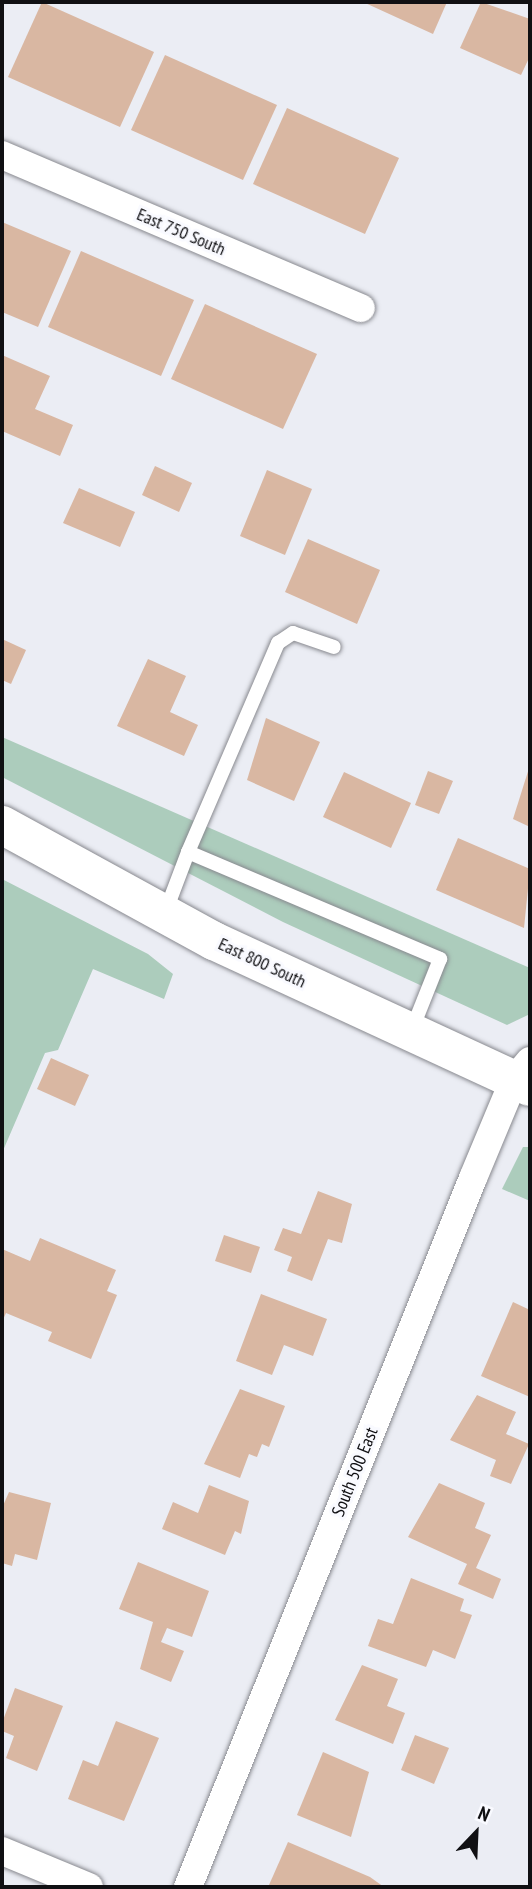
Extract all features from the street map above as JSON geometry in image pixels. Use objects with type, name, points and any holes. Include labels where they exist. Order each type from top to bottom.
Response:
[{"type":"main road","name":"East 800 South","points":[[2,825],[164,914],[411,1032],[525,1076]]},
{"type":"street","name":"East 750 South","points":[[2,155],[361,309]]},
{"type":"street","name":"South 500 East","points":[[188,1887],[525,1076]]},
{"type":"street","points":[[2,1851],[89,1887]]},
{"type":"lane","points":[[164,914],[278,643],[293,632],[334,647]]},
{"type":"lane","points":[[188,852],[440,959],[411,1032]]},
{"type":"green space","points":[[2,737],[530,968],[530,1014],[507,1025],[283,922],[2,777]]},
{"type":"green space","points":[[2,879],[148,954],[173,974],[164,999],[93,969],[58,1050],[45,1053],[2,1153]]},
{"type":"green space","points":[[523,1147],[530,1147],[530,1201],[502,1189]]},
{"type":"building","points":[[42,2],[154,52],[120,127],[8,77]]},
{"type":"building","points":[[363,2],[447,2],[433,34]]},
{"type":"building","points":[[481,2],[530,19],[530,56],[521,75],[460,48]]},
{"type":"building","points":[[165,55],[277,105],[243,180],[131,130]]},
{"type":"building","points":[[287,108],[399,158],[365,234],[253,184]]},
{"type":"building","points":[[2,222],[71,251],[38,327],[2,312]]},
{"type":"building","points":[[81,251],[194,300],[161,376],[48,327]]},
{"type":"building","points":[[205,304],[317,354],[283,429],[171,379]]},
{"type":"building","points":[[2,355],[50,376],[35,409],[73,425],[60,456],[2,431]]},
{"type":"building","points":[[155,466],[192,483],[179,512],[142,495]]},
{"type":"building","points":[[267,470],[312,489],[285,555],[240,536]]},
{"type":"building","points":[[79,488],[135,512],[120,547],[63,523]]},
{"type":"building","points":[[308,539],[380,570],[357,624],[285,592]]},
{"type":"building","points":[[2,639],[26,650],[11,684],[2,680]]},
{"type":"building","points":[[148,659],[186,676],[170,712],[198,725],[184,756],[117,726]]},
{"type":"building","points":[[266,718],[320,742],[294,801],[247,780]]},
{"type":"building","points":[[530,765],[530,827],[513,819]]},
{"type":"building","points":[[428,771],[453,781],[439,814],[415,805]]},
{"type":"building","points":[[344,772],[411,803],[391,848],[323,817]]},
{"type":"building","points":[[458,838],[530,869],[524,928],[436,890]]},
{"type":"building","points":[[51,1058],[89,1075],[75,1106],[37,1089]]},
{"type":"building","points":[[318,1191],[352,1204],[342,1243],[328,1239],[312,1281],[287,1271],[292,1257],[274,1250],[283,1228],[301,1234]]},
{"type":"building","points":[[224,1235],[260,1247],[251,1273],[215,1261]]},
{"type":"building","points":[[40,1238],[116,1270],[107,1291],[117,1295],[91,1359],[48,1341],[52,1332],[6,1313],[2,1322],[2,1249],[30,1261]]},
{"type":"building","points":[[261,1294],[327,1319],[313,1356],[284,1345],[272,1375],[236,1361]]},
{"type":"building","points":[[513,1302],[530,1310],[530,1397],[481,1376]]},
{"type":"building","points":[[240,1389],[285,1406],[269,1447],[262,1444],[257,1457],[249,1454],[240,1478],[204,1464]]},
{"type":"building","points":[[477,1395],[516,1412],[506,1434],[529,1444],[511,1484],[490,1476],[496,1460],[450,1440]]},
{"type":"building","points":[[439,1483],[485,1503],[475,1528],[491,1535],[476,1568],[501,1579],[493,1599],[458,1584],[467,1564],[408,1537]]},
{"type":"building","points":[[209,1485],[249,1501],[241,1534],[235,1531],[225,1555],[162,1529],[173,1502],[198,1513]]},
{"type":"building","points":[[9,1492],[51,1503],[37,1560],[15,1554],[12,1566],[2,1563],[2,1508]]},
{"type":"building","points":[[138,1562],[209,1591],[192,1637],[167,1628],[161,1642],[184,1651],[171,1682],[140,1669],[153,1622],[119,1609]]},
{"type":"building","points":[[411,1578],[464,1599],[460,1611],[472,1615],[455,1659],[433,1650],[426,1667],[368,1646],[378,1619],[393,1624]]},
{"type":"building","points":[[362,1665],[398,1679],[387,1706],[405,1713],[393,1744],[335,1720]]},
{"type":"building","points":[[15,1688],[63,1706],[37,1771],[6,1758],[14,1736],[2,1731],[2,1723]]},
{"type":"building","points":[[116,1721],[159,1738],[124,1821],[68,1799],[83,1760],[98,1766]]},
{"type":"building","points":[[415,1735],[449,1748],[434,1784],[401,1770]]},
{"type":"building","points":[[323,1752],[369,1772],[351,1837],[297,1815]]},
{"type":"building","points":[[288,1842],[370,1877],[384,1887],[269,1885]]}]
